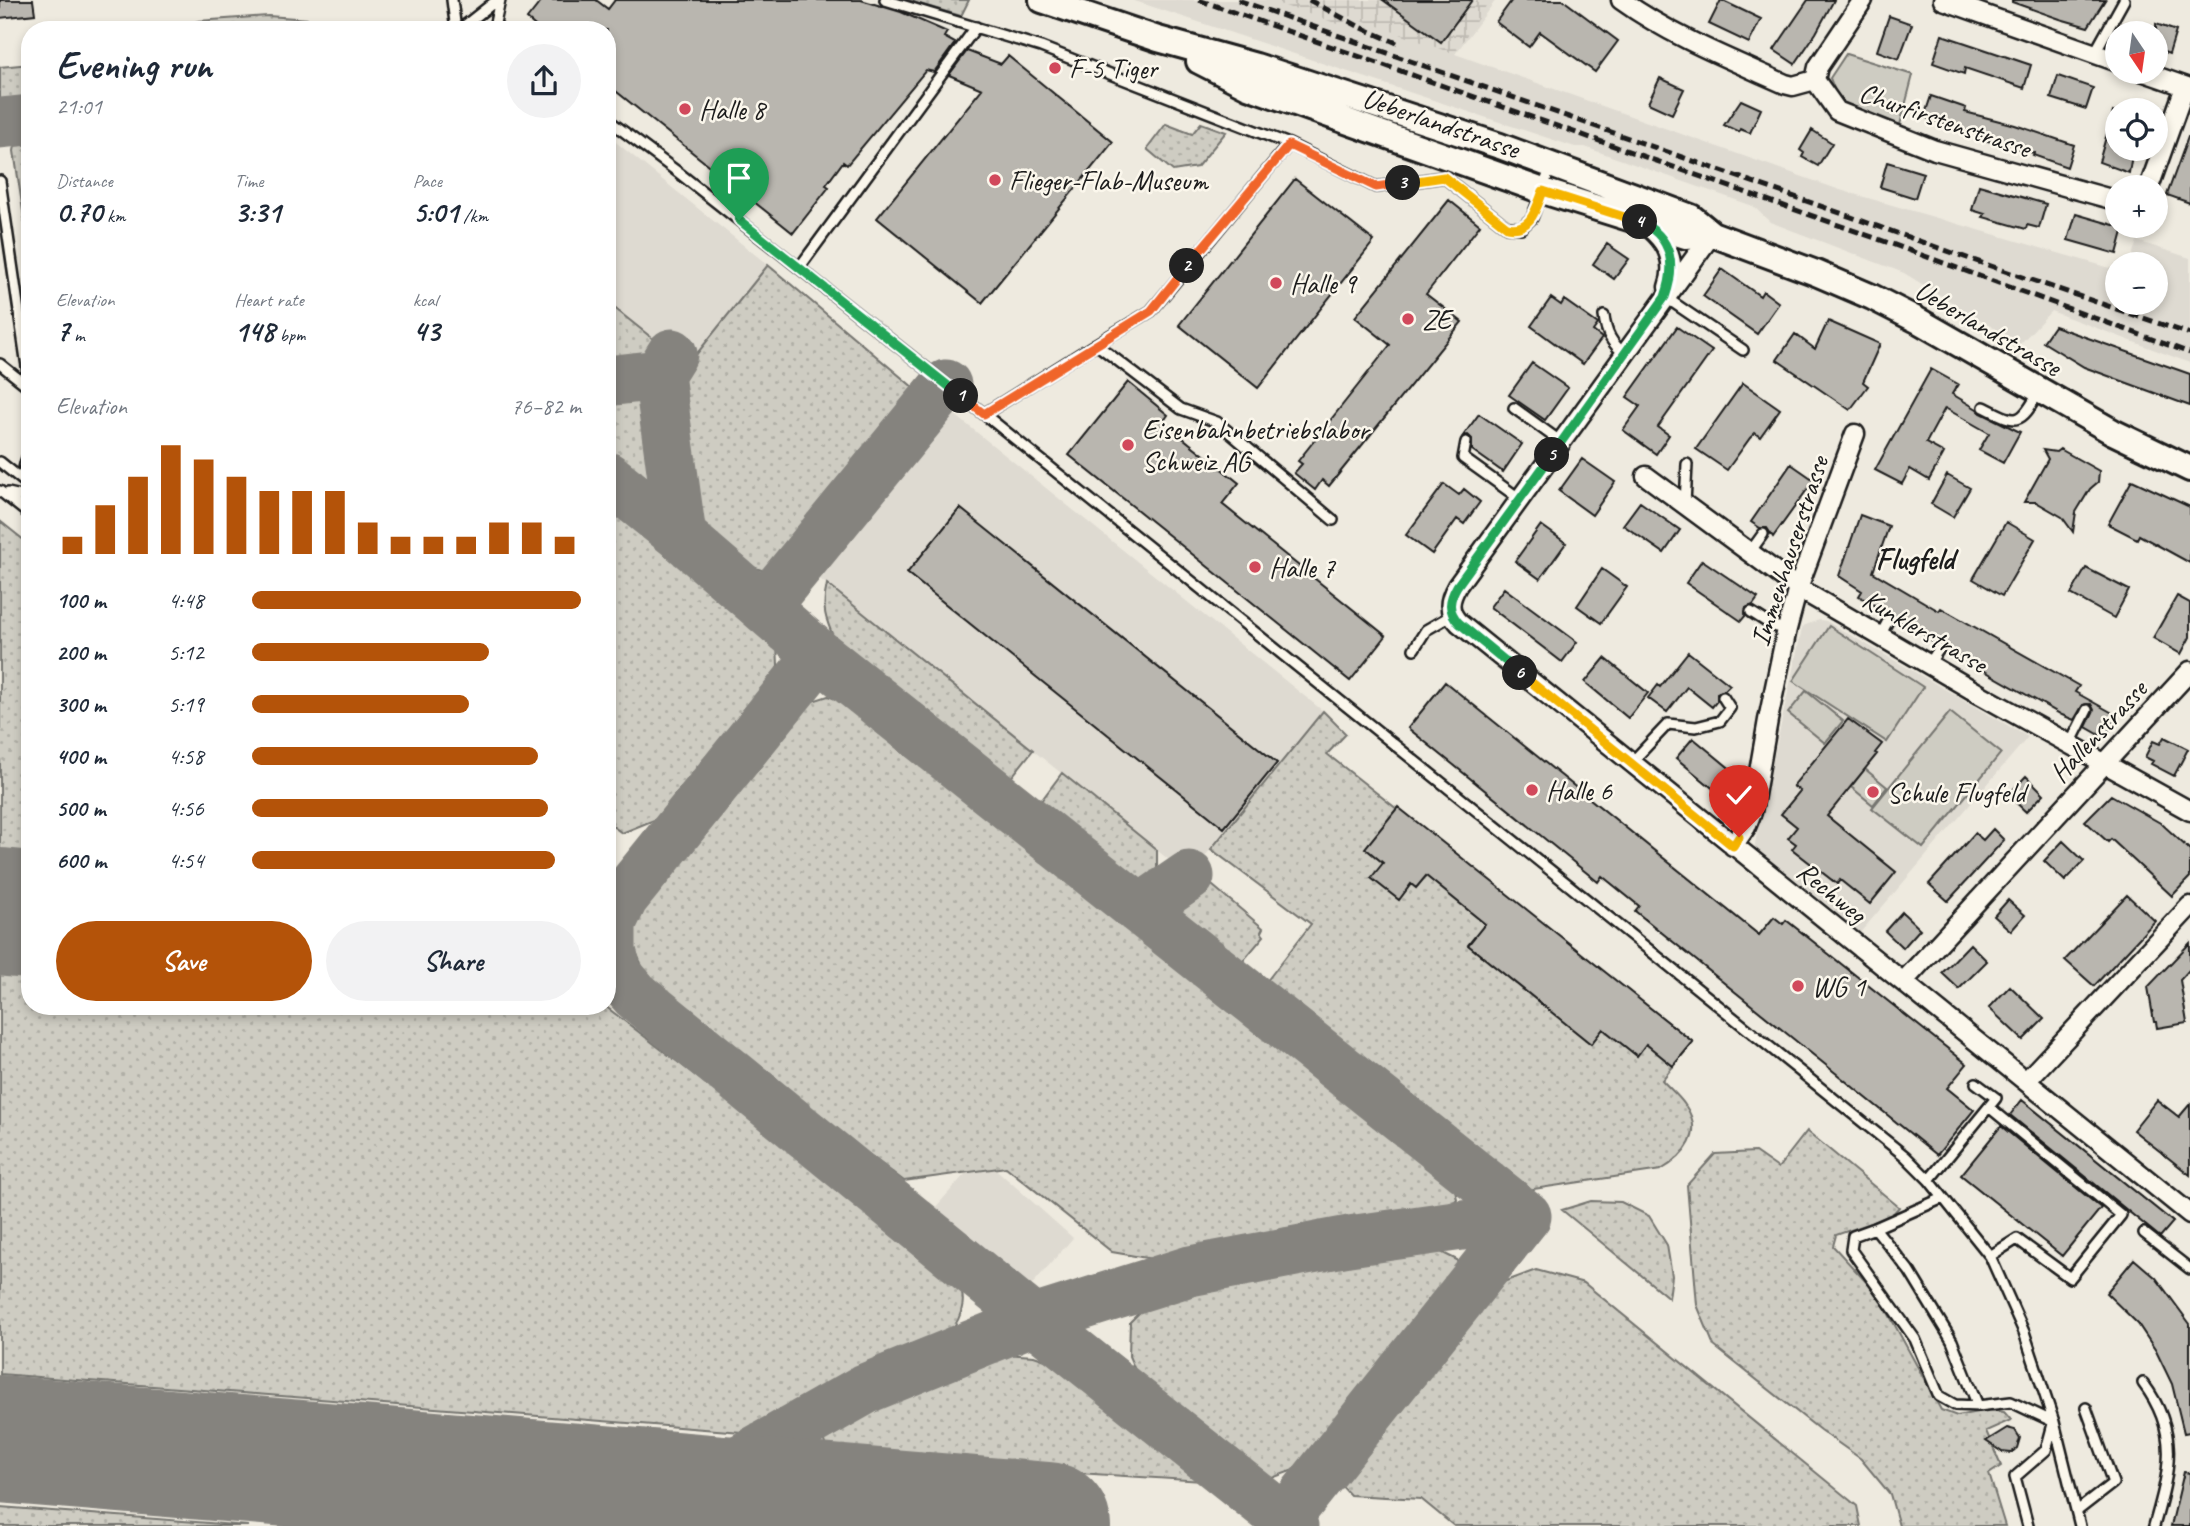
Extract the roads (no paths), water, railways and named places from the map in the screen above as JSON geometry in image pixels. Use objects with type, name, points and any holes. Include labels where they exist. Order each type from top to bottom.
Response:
[{"type":"main road","name":"Ueberlandstrasse","points":[[1042,0],[1158,39],[1256,66],[1552,164],[1691,217],[1712,233],[1872,297],[2119,435],[2190,469]]},
{"type":"main road","name":"Ueberlandstrasse","points":[[1158,39],[1248,86],[1543,191],[1686,236],[1712,233]]},
{"type":"street","points":[[1621,0],[1644,16],[1715,53],[1785,85],[1793,86],[1815,80],[1818,67],[1863,0]]},
{"type":"street","points":[[1943,0],[2105,58]]},
{"type":"street","name":"Churfirstenstrasse","points":[[1815,80],[1837,111],[1935,150],[2105,197]]},
{"type":"street","points":[[2154,175],[2188,87],[2168,80]]},
{"type":"street","points":[[1644,223],[1658,235],[1670,253],[1672,270],[1665,297]]},
{"type":"street","points":[[1451,610],[1457,586],[1712,233]]},
{"type":"street","name":"Immenhauserstrasse","points":[[1733,846],[1752,813],[1787,629],[1798,588],[1855,433]]},
{"type":"street","name":"Kunklerstrasse","points":[[1646,476],[1798,588],[1880,636],[1934,657],[2070,744],[2190,811]]},
{"type":"street","name":"Rechweg","points":[[1451,610],[1459,623],[2190,1214]]},
{"type":"street","name":"Hallenstrasse","points":[[1903,982],[2190,671]]},
{"type":"street","points":[[2027,1080],[2190,906]]},
{"type":"lane","points":[[452,0],[456,21]]},
{"type":"lane","points":[[470,21],[498,0]]},
{"type":"lane","points":[[495,21],[498,0]]},
{"type":"lane","points":[[885,0],[1053,52],[1289,145],[1376,187],[1444,177],[1507,227],[1514,229],[1521,228],[1532,218],[1552,164]]},
{"type":"lane","points":[[2094,54],[2124,0]]},
{"type":"lane","points":[[799,268],[976,27]]},
{"type":"lane","points":[[616,126],[680,173],[984,414],[1905,1156],[1929,1180],[1990,1256],[2024,1332],[2054,1422],[2080,1526]]},
{"type":"lane","points":[[984,414],[1151,311],[1289,145]]},
{"type":"lane","points":[[0,181],[21,326]]},
{"type":"lane","points":[[1665,297],[1743,350]]},
{"type":"lane","points":[[1604,316],[1606,334],[1625,354]]},
{"type":"lane","points":[[1096,344],[1181,409],[1217,422],[1333,520]]},
{"type":"lane","points":[[0,364],[21,381]]},
{"type":"lane","points":[[1984,407],[2010,420],[2019,420],[2025,416],[2039,391]]},
{"type":"lane","points":[[1514,408],[1561,442]]},
{"type":"lane","points":[[1466,442],[1463,458],[1520,499]]},
{"type":"lane","points":[[0,462],[21,481]]},
{"type":"lane","points":[[1685,505],[1688,464]]},
{"type":"lane","points":[[0,491],[21,497]]},
{"type":"lane","points":[[0,491],[21,507]]},
{"type":"lane","points":[[1750,552],[1763,534]]},
{"type":"lane","points":[[1414,649],[1426,630],[1451,610]]},
{"type":"lane","points":[[1751,612],[1773,626],[1787,629]]},
{"type":"lane","points":[[1880,636],[1889,619]]},
{"type":"lane","points":[[1631,763],[1668,724],[1696,727],[1720,721],[1730,708],[1723,697]]},
{"type":"lane","points":[[2070,744],[2087,710]]},
{"type":"lane","points":[[1929,1180],[1996,1098],[1976,1083]]},
{"type":"lane","points":[[1989,1107],[2121,1215],[2070,1278],[2017,1239],[1990,1256]]},
{"type":"lane","points":[[1944,1198],[1853,1236],[1851,1251],[1915,1339],[1939,1396],[1955,1405],[1978,1406],[2011,1402],[2054,1422]]},
{"type":"lane","points":[[1875,1228],[1910,1272],[1952,1341],[1978,1406]]},
{"type":"lane","points":[[2144,1233],[2190,1269]]},
{"type":"lane","points":[[2143,1383],[2158,1403],[2167,1425],[2169,1455],[2165,1487],[2154,1526]]},
{"type":"lane","points":[[2077,1511],[2113,1483],[2086,1408]]},
{"type":"lane","points":[[2028,1526],[2015,1477],[2046,1450],[2054,1422]]},
{"type":"railway","points":[[1199,0],[1878,239],[2190,353]]},
{"type":"railway","points":[[1238,0],[2190,334]]},
{"type":"railway","points":[[1309,0],[1397,43]]},
{"type":"place","name":"F-5 Tiger","points":[[1055,68]]},
{"type":"place","name":"Halle 8","points":[[685,109]]},
{"type":"place","name":"Flieger-Flab-Museum","points":[[995,180]]},
{"type":"place","name":"Halle 9","points":[[1276,283]]},
{"type":"place","name":"ZE","points":[[1408,319]]},
{"type":"place","name":"Eisenbahnbetriebslabor Schweiz AG","points":[[1128,445]]},
{"type":"place","name":"Halle 7","points":[[1255,567]]},
{"type":"place","name":"Halle 6","points":[[1532,790]]},
{"type":"place","name":"Schule Flugfeld","points":[[1873,792]]},
{"type":"place","name":"WG 1","points":[[1798,986]]},
{"type":"district","name":"Flugfeld","points":[[1915,559]]}]
